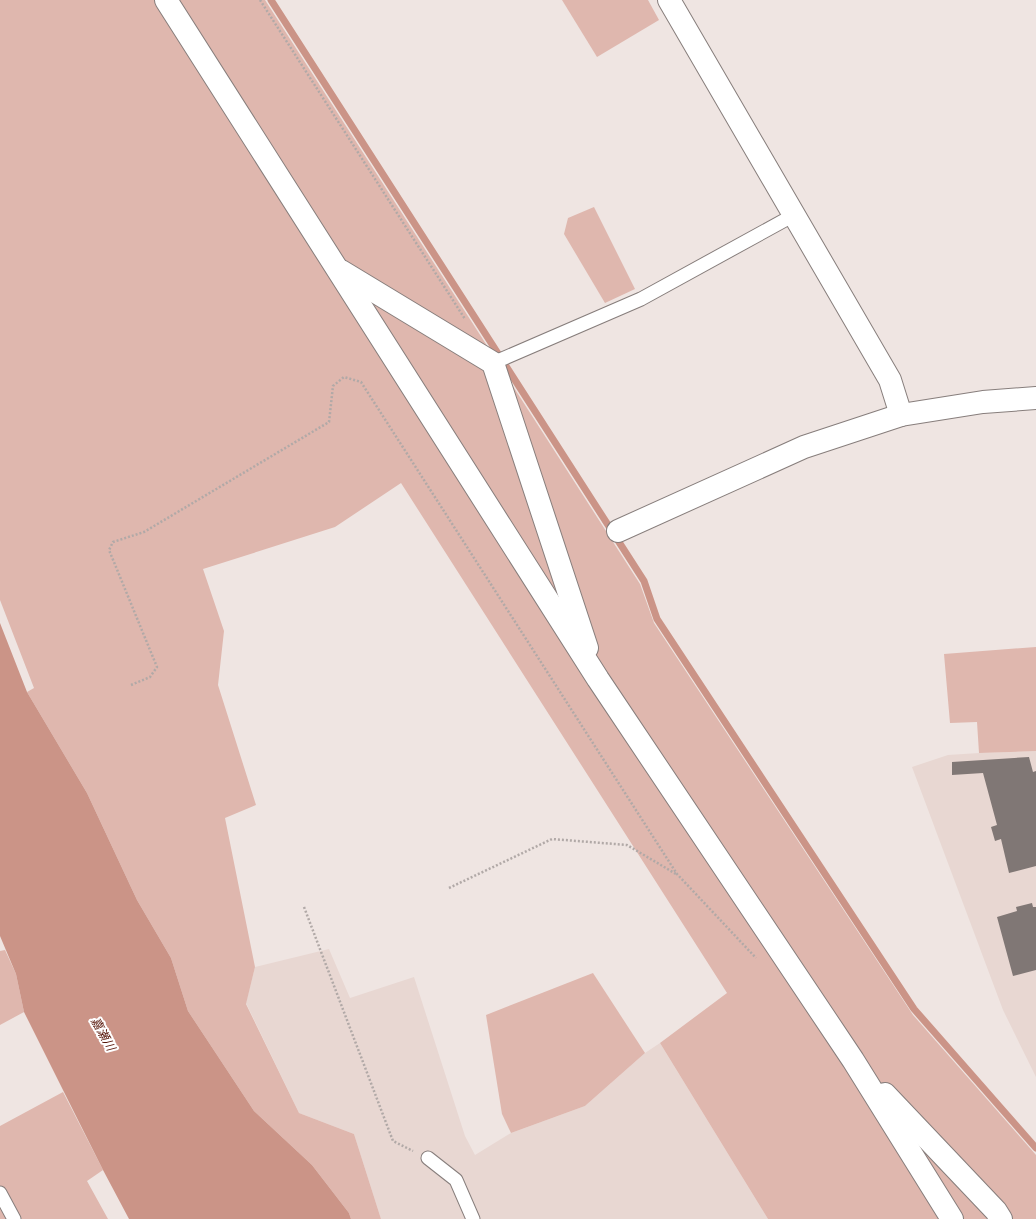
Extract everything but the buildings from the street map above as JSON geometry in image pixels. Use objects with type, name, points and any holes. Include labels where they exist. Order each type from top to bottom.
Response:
[{"type":"street","points":[[166,0],[598,679],[853,1060],[952,1219]]},
{"type":"street","points":[[669,0],[890,380],[901,415]]},
{"type":"street","points":[[337,268],[501,360],[598,679]]},
{"type":"street","points":[[618,531],[804,447],[901,415],[982,402],[1036,398]]},
{"type":"street","points":[[853,1060],[996,1211],[1001,1219]]},
{"type":"lane","points":[[501,360],[641,299],[794,215]]},
{"type":"lane","points":[[428,1158],[456,1180],[473,1219]]},
{"type":"lane","points":[[0,1193],[14,1219]]},
{"type":"path","points":[[260,0],[467,322]]},
{"type":"path","points":[[131,684],[150,677],[157,667],[109,550],[113,542],[144,532],[329,422],[333,386],[344,378],[361,382],[677,874],[759,961]]},
{"type":"path","points":[[449,888],[552,839],[627,845],[677,874]]},
{"type":"path","points":[[304,907],[393,1141],[428,1158]]},
{"type":"shaded area","points":[[0,0],[265,0],[640,584],[654,623],[913,1015],[1036,1155],[1036,1219],[768,1219],[660,1043],[727,993],[401,483],[335,527],[203,569],[224,631],[218,685],[256,805],[225,818],[255,967],[246,1004],[299,1113],[354,1134],[381,1219],[351,1219],[349,1213],[312,1165],[254,1111],[188,1011],[171,958],[137,900],[87,793],[27,692],[34,688],[0,600]]},
{"type":"shaded area","points":[[562,0],[648,0],[659,20],[597,57]]},
{"type":"shaded area","points":[[594,207],[635,289],[605,303],[564,234],[568,218]]},
{"type":"shaded area","points":[[1036,647],[1036,751],[979,753],[977,722],[950,723],[944,654]]},
{"type":"shaded area","points":[[1036,751],[1036,1077],[1003,1010],[912,767],[948,755]]},
{"type":"shaded area","points":[[329,949],[350,998],[414,977],[465,1136],[475,1155],[511,1133],[585,1106],[645,1053],[660,1043],[768,1219],[381,1219],[354,1134],[299,1113],[246,1003],[255,967]]},
{"type":"shaded area","points":[[5,950],[16,974],[24,1012],[0,1025],[0,951]]},
{"type":"shaded area","points":[[593,973],[645,1053],[585,1106],[511,1133],[502,1114],[486,1015]]},
{"type":"shaded area","points":[[63,1092],[103,1170],[87,1181],[108,1219],[0,1219],[0,1126]]},
{"type":"water","name":"嘉瀬川","points":[[0,623],[27,692],[87,793],[137,900],[171,958],[188,1011],[254,1111],[312,1165],[349,1213],[351,1219],[129,1219],[24,1012],[16,974],[0,936]]},
{"type":"waterway","points":[[271,0],[644,581],[657,619],[914,1009],[1036,1148]]}]
